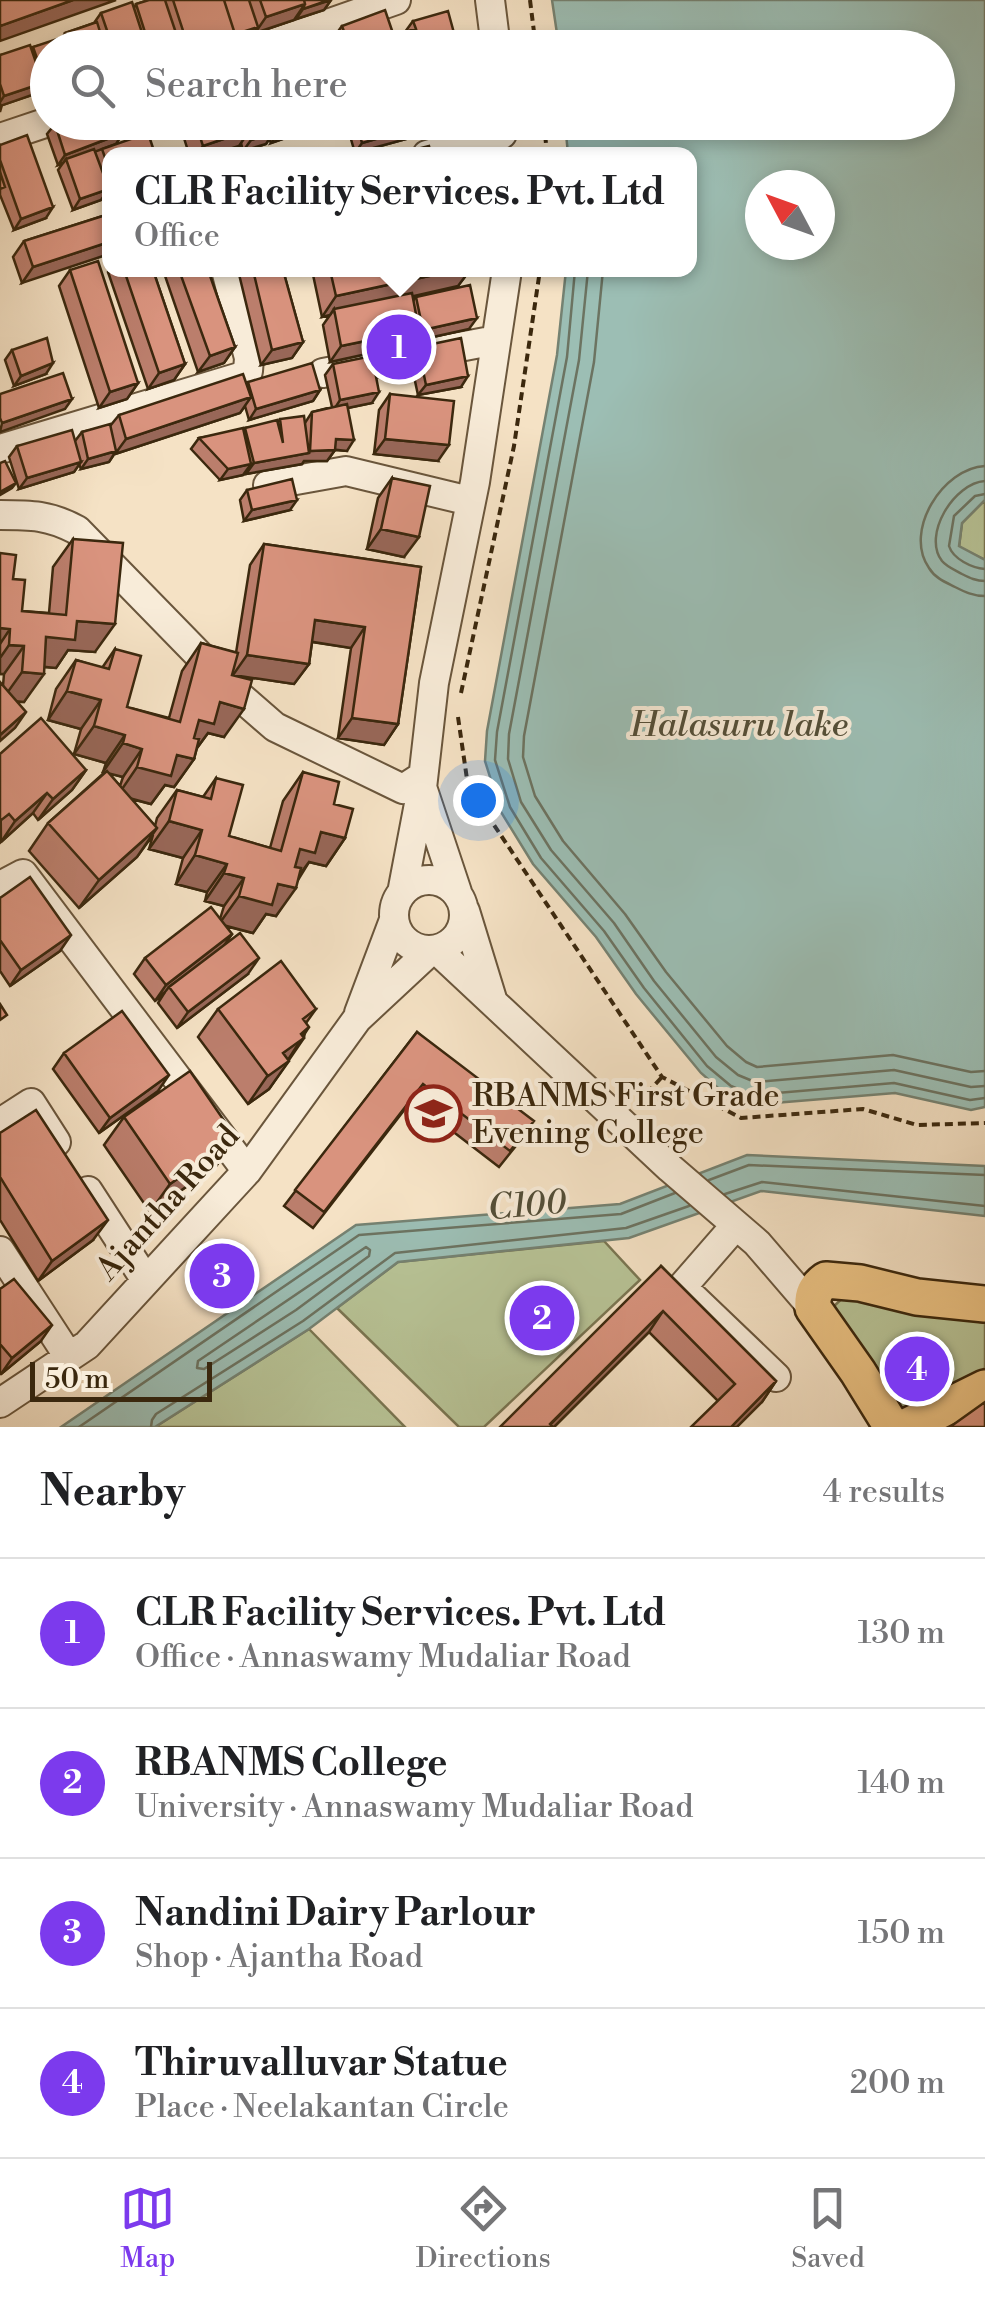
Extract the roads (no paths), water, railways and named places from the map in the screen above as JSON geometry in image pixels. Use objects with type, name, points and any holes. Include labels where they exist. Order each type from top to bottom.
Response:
[{"type":"main road","points":[[892,1427],[858,1372],[820,1294],[860,1283],[916,1297],[985,1304]]},
{"type":"main road","points":[[906,1427],[985,1388]]},
{"type":"street","points":[[310,30],[396,0]]},
{"type":"street","points":[[490,0],[494,30]]},
{"type":"street","points":[[0,138],[30,128]]},
{"type":"street","points":[[458,147],[489,140]]},
{"type":"street","points":[[0,450],[240,377],[248,371],[249,358],[228,277]]},
{"type":"street","points":[[357,1019],[398,906],[423,782],[434,683],[475,482],[505,277]]},
{"type":"street","points":[[324,373],[496,340]]},
{"type":"street","points":[[268,486],[346,472],[470,502]]},
{"type":"street","points":[[0,515],[40,516],[77,530],[237,694],[275,727],[403,789],[423,782]]},
{"type":"street","points":[[423,782],[493,1001]]},
{"type":"street","points":[[0,886],[23,874],[247,1171]]},
{"type":"street","points":[[357,1019],[433,951],[455,940],[465,920],[461,901],[440,881],[419,881],[398,906],[402,939],[420,950],[433,951],[493,1001],[670,1168],[820,1294]]},
{"type":"street","name":"Ajantha Road","points":[[0,1403],[87,1345],[247,1171],[357,1019]]},
{"type":"street","points":[[0,1123],[31,1103],[145,1279]]},
{"type":"street","points":[[741,1229],[682,1287],[776,1377]]},
{"type":"street","points":[[0,1251],[68,1357]]},
{"type":"water","name":"Halasuru lake","points":[[552,0],[985,0],[985,500],[962,523],[959,546],[985,560],[985,1107],[971,1110],[895,1093],[750,1105],[726,1095],[701,1073],[636,994],[596,937],[533,864],[501,812],[485,761],[487,731],[557,355],[565,277],[697,277],[697,147],[567,147],[567,140],[955,140],[955,30],[556,30]]},
{"type":"water","points":[[747,1155],[985,1166],[985,1216],[761,1191],[629,1238],[398,1262],[309,1329],[155,1427],[61,1427],[356,1225],[620,1204]]},
{"type":"place","name":"CLR Facility Services. Pvt. Ltd","points":[[399,347]]},
{"type":"place","name":"RBANMS First Grade Evening College","points":[[433,1113]]},
{"type":"place","name":"Nandini Dairy Parlour","points":[[222,1276]]},
{"type":"place","name":"RBANMS College","points":[[542,1318]]},
{"type":"place","name":"Thiruvalluvar Statue","points":[[917,1369]]},
{"type":"water label","name":"C100","points":[[527,1204]]}]
